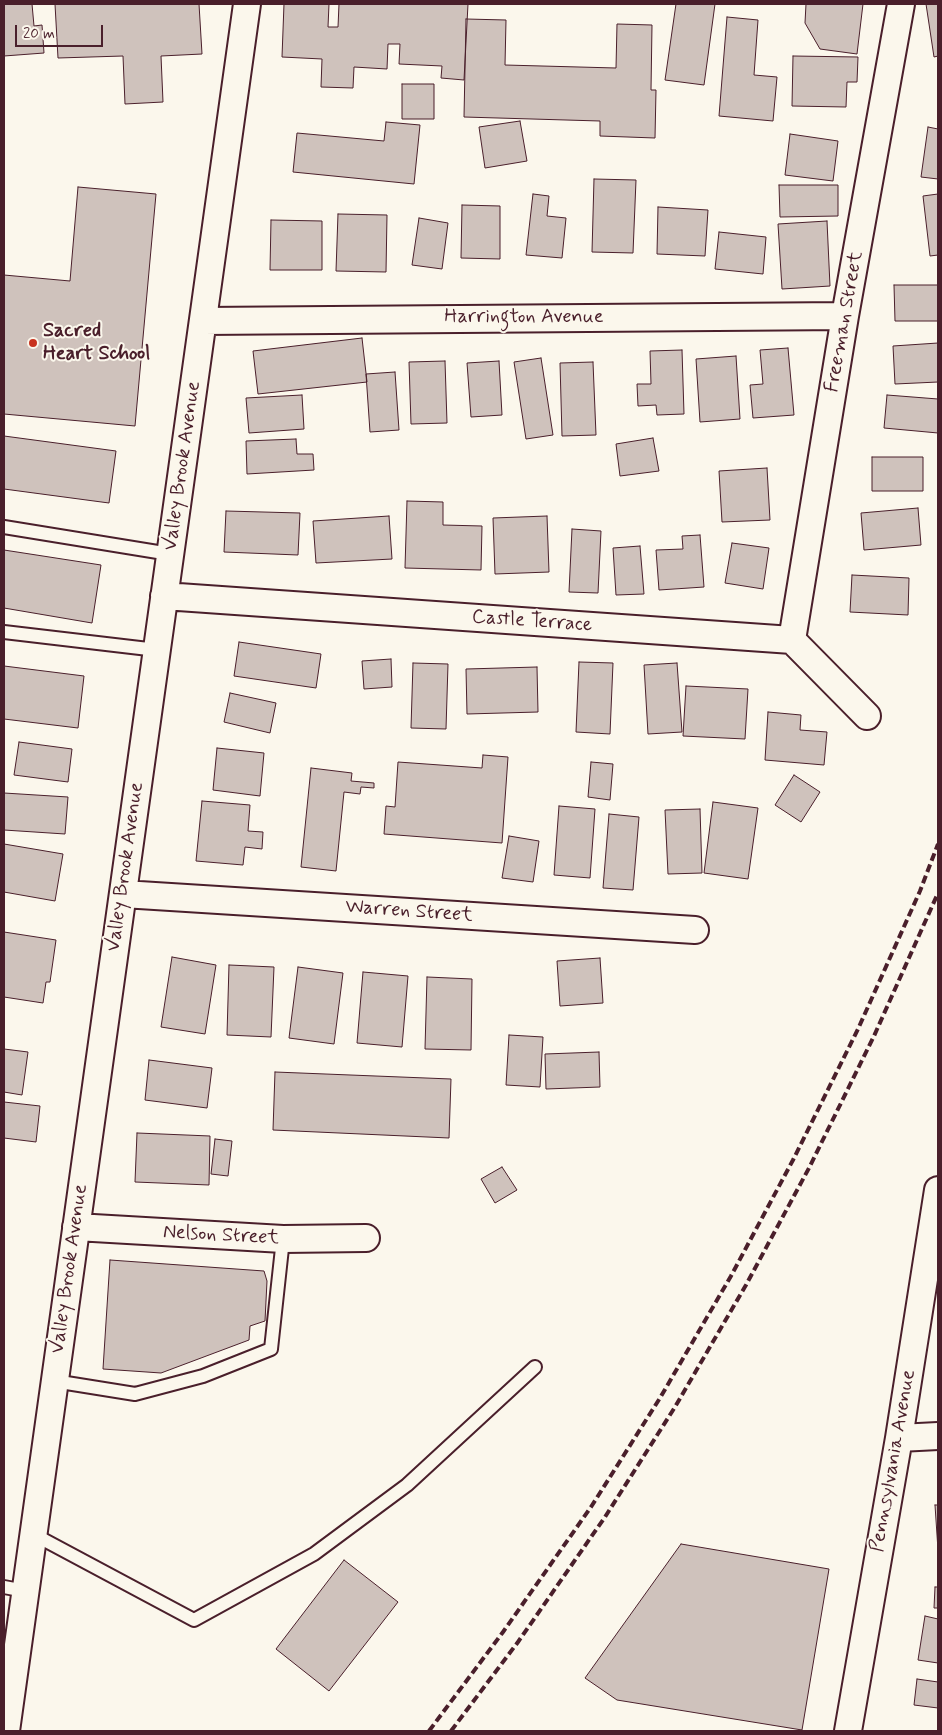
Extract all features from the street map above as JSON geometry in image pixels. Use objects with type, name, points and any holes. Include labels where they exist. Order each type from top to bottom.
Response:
[{"type":"street","name":"Valley Brook Avenue","points":[[6,1731],[14,1589],[33,1534],[247,4]]},
{"type":"street","name":"Freeman Street","points":[[792,640],[845,316],[900,4]]},
{"type":"street","name":"Harrington Avenue","points":[[203,321],[845,316]]},
{"type":"street","name":"Castle Terrace","points":[[164,596],[792,640]]},
{"type":"street","points":[[792,640],[867,716]]},
{"type":"street","name":"Warren Street","points":[[123,894],[695,930]]},
{"type":"street","name":"Pennsylvania Avenue","points":[[848,1731],[899,1438],[938,1190]]},
{"type":"street","name":"Nelson Street","points":[[76,1228],[283,1239],[366,1238]]},
{"type":"street","points":[[899,1438],[938,1436]]},
{"type":"lane","points":[[4,527],[170,554]]},
{"type":"lane","points":[[4,632],[157,650]]},
{"type":"lane","points":[[54,1381],[135,1394],[204,1376],[271,1349],[283,1239]]},
{"type":"lane","points":[[33,1534],[194,1620],[314,1554],[407,1485],[535,1367]]},
{"type":"building","points":[[4,4],[32,4],[34,26],[42,25],[44,53],[4,56]]},
{"type":"building","points":[[55,4],[199,4],[202,54],[161,56],[163,102],[125,104],[123,56],[58,58]]},
{"type":"building","points":[[284,4],[329,4],[328,27],[338,27],[339,4],[468,4],[464,80],[441,78],[442,66],[399,64],[400,44],[388,44],[387,69],[354,67],[353,88],[321,87],[322,59],[282,57]]},
{"type":"building","points":[[676,4],[715,4],[704,85],[665,80]]},
{"type":"building","points":[[806,4],[863,4],[857,54],[820,49],[805,23]]},
{"type":"building","points":[[926,4],[938,4],[938,56],[934,57]]},
{"type":"building","points":[[727,17],[758,20],[754,75],[777,77],[773,121],[719,116]]},
{"type":"building","points":[[466,19],[506,20],[505,65],[616,68],[617,24],[652,25],[651,90],[656,90],[655,138],[600,136],[600,121],[464,117]]},
{"type":"building","points":[[793,56],[858,57],[857,82],[847,82],[846,107],[792,106]]},
{"type":"building","points":[[402,84],[434,84],[434,119],[402,119]]},
{"type":"building","points":[[520,121],[527,161],[485,168],[479,127]]},
{"type":"building","points":[[386,122],[420,125],[414,184],[293,172],[297,133],[384,141]]},
{"type":"building","points":[[928,127],[938,129],[938,179],[921,177]]},
{"type":"building","points":[[790,134],[838,141],[833,181],[785,175]]},
{"type":"building","points":[[594,179],[636,180],[633,253],[592,252]]},
{"type":"building","points":[[779,185],[838,185],[838,216],[780,217]]},
{"type":"building","points":[[78,187],[156,194],[135,426],[4,414],[4,275],[70,281]]},
{"type":"building","points":[[533,194],[549,196],[547,216],[566,218],[562,258],[526,255]]},
{"type":"building","points":[[938,194],[938,255],[930,256],[923,196]]},
{"type":"building","points":[[462,205],[500,206],[500,259],[461,258]]},
{"type":"building","points":[[658,207],[708,210],[705,256],[657,254]]},
{"type":"building","points":[[338,214],[387,215],[386,272],[336,271]]},
{"type":"building","points":[[419,218],[448,223],[442,269],[412,265]]},
{"type":"building","points":[[271,220],[322,221],[322,270],[270,270]]},
{"type":"building","points":[[827,221],[830,286],[782,289],[778,224]]},
{"type":"building","points":[[719,232],[766,237],[763,274],[715,269]]},
{"type":"building","points":[[894,285],[938,285],[938,321],[895,321]]},
{"type":"building","points":[[362,338],[367,382],[258,394],[253,351]]},
{"type":"building","points":[[938,343],[938,382],[895,384],[893,346]]},
{"type":"building","points":[[788,348],[794,415],[753,418],[750,385],[763,384],[760,350]]},
{"type":"building","points":[[682,350],[684,414],[657,415],[656,405],[638,406],[637,384],[651,384],[650,351]]},
{"type":"building","points":[[736,356],[740,419],[700,422],[696,359]]},
{"type":"building","points":[[541,358],[553,435],[526,439],[514,362]]},
{"type":"building","points":[[445,361],[447,423],[411,424],[409,362]]},
{"type":"building","points":[[499,361],[502,415],[471,417],[467,363]]},
{"type":"building","points":[[593,362],[596,435],[562,436],[560,363]]},
{"type":"building","points":[[395,372],[399,430],[370,432],[366,374]]},
{"type":"building","points":[[302,395],[304,429],[249,433],[246,398]]},
{"type":"building","points":[[887,395],[938,399],[938,433],[884,428]]},
{"type":"building","points":[[4,436],[116,451],[109,503],[4,489]]},
{"type":"building","points":[[653,438],[659,471],[620,476],[616,444]]},
{"type":"building","points":[[296,439],[297,454],[313,454],[314,470],[247,474],[246,441]]},
{"type":"building","points":[[872,457],[923,457],[923,491],[872,491]]},
{"type":"building","points":[[767,468],[770,520],[722,522],[719,471]]},
{"type":"building","points":[[407,501],[443,502],[443,525],[482,526],[481,570],[405,568]]},
{"type":"building","points":[[918,508],[921,545],[864,550],[861,513]]},
{"type":"building","points":[[226,511],[300,513],[298,555],[224,552]]},
{"type":"building","points":[[389,516],[392,559],[316,563],[313,521]]},
{"type":"building","points":[[547,516],[549,572],[495,574],[493,518]]},
{"type":"building","points":[[572,529],[601,531],[598,593],[569,592]]},
{"type":"building","points":[[700,535],[704,587],[659,590],[656,550],[683,549],[682,536]]},
{"type":"building","points":[[732,543],[769,548],[763,589],[725,583]]},
{"type":"building","points":[[640,546],[644,594],[616,595],[613,548]]},
{"type":"building","points":[[4,550],[101,565],[92,623],[4,608]]},
{"type":"building","points":[[852,575],[909,578],[908,615],[850,612]]},
{"type":"building","points":[[239,642],[321,654],[316,688],[234,676]]},
{"type":"building","points":[[391,659],[392,687],[364,689],[362,661]]},
{"type":"building","points":[[579,662],[613,663],[610,734],[576,732]]},
{"type":"building","points":[[413,663],[448,664],[446,729],[411,728]]},
{"type":"building","points":[[677,663],[682,732],[648,734],[644,665]]},
{"type":"building","points":[[4,666],[84,676],[78,728],[4,719]]},
{"type":"building","points":[[537,667],[538,712],[467,714],[466,669]]},
{"type":"building","points":[[686,686],[748,689],[745,739],[683,736]]},
{"type":"building","points":[[230,693],[276,703],[270,733],[224,722]]},
{"type":"building","points":[[768,712],[801,715],[800,730],[827,732],[824,765],[765,760]]},
{"type":"building","points":[[19,742],[72,749],[68,782],[14,775]]},
{"type":"building","points":[[217,748],[264,753],[260,796],[213,790]]},
{"type":"building","points":[[483,755],[508,757],[502,843],[384,834],[386,806],[395,807],[398,762],[482,768]]},
{"type":"building","points":[[591,762],[613,764],[610,800],[588,797]]},
{"type":"building","points":[[311,768],[352,773],[351,781],[374,783],[374,788],[361,787],[360,794],[344,792],[336,871],[301,867]]},
{"type":"building","points":[[794,775],[820,792],[801,822],[775,805]]},
{"type":"building","points":[[4,793],[68,797],[65,834],[4,830]]},
{"type":"building","points":[[202,801],[250,805],[248,831],[263,832],[262,849],[245,847],[243,865],[196,861]]},
{"type":"building","points":[[713,802],[758,808],[748,879],[704,873]]},
{"type":"building","points":[[559,806],[595,809],[590,878],[554,875]]},
{"type":"building","points":[[700,809],[702,873],[668,874],[665,810]]},
{"type":"building","points":[[609,814],[639,817],[633,890],[603,888]]},
{"type":"building","points":[[509,836],[539,841],[533,882],[502,878]]},
{"type":"building","points":[[4,844],[63,854],[55,901],[4,892]]},
{"type":"building","points":[[4,932],[56,940],[50,982],[46,982],[43,1003],[4,997]]},
{"type":"building","points":[[172,957],[216,965],[205,1034],[161,1027]]},
{"type":"building","points":[[600,958],[603,1003],[560,1006],[557,961]]},
{"type":"building","points":[[229,965],[274,967],[271,1037],[227,1035]]},
{"type":"building","points":[[298,967],[343,973],[334,1044],[289,1038]]},
{"type":"building","points":[[363,972],[408,976],[402,1047],[357,1043]]},
{"type":"building","points":[[427,977],[472,979],[471,1050],[425,1049]]},
{"type":"building","points":[[509,1035],[543,1037],[540,1087],[506,1085]]},
{"type":"building","points":[[4,1049],[28,1052],[22,1095],[4,1092]]},
{"type":"building","points":[[599,1052],[600,1087],[546,1089],[545,1054]]},
{"type":"building","points":[[149,1060],[212,1068],[207,1108],[145,1100]]},
{"type":"building","points":[[275,1072],[451,1079],[449,1138],[273,1130]]},
{"type":"building","points":[[4,1102],[40,1106],[36,1142],[4,1138]]},
{"type":"building","points":[[137,1133],[210,1136],[209,1185],[135,1182]]},
{"type":"building","points":[[215,1139],[232,1141],[228,1176],[211,1174]]},
{"type":"building","points":[[502,1167],[517,1190],[495,1203],[481,1179]]},
{"type":"building","points":[[110,1260],[264,1271],[267,1281],[265,1321],[250,1326],[249,1340],[161,1373],[103,1369]]},
{"type":"building","points":[[935,1505],[938,1505],[938,1550]]},
{"type":"building","points":[[681,1544],[829,1569],[802,1730],[617,1700],[585,1678]]},
{"type":"building","points":[[344,1560],[398,1602],[329,1691],[276,1649]]},
{"type":"building","points":[[935,1587],[938,1587],[938,1608],[934,1608]]},
{"type":"building","points":[[925,1616],[938,1619],[938,1663],[918,1660]]},
{"type":"building","points":[[917,1679],[938,1682],[938,1708],[914,1705]]},
{"type":"railway","points":[[429,1731],[503,1632],[591,1507],[660,1398],[731,1276],[793,1160],[858,1029],[920,891],[938,844]]},
{"type":"railway","points":[[451,1731],[518,1642],[605,1517],[675,1407],[746,1285],[809,1168],[874,1036],[938,893]]},
{"type":"place","name":"Sacred Heart School","points":[[33,343]]}]
